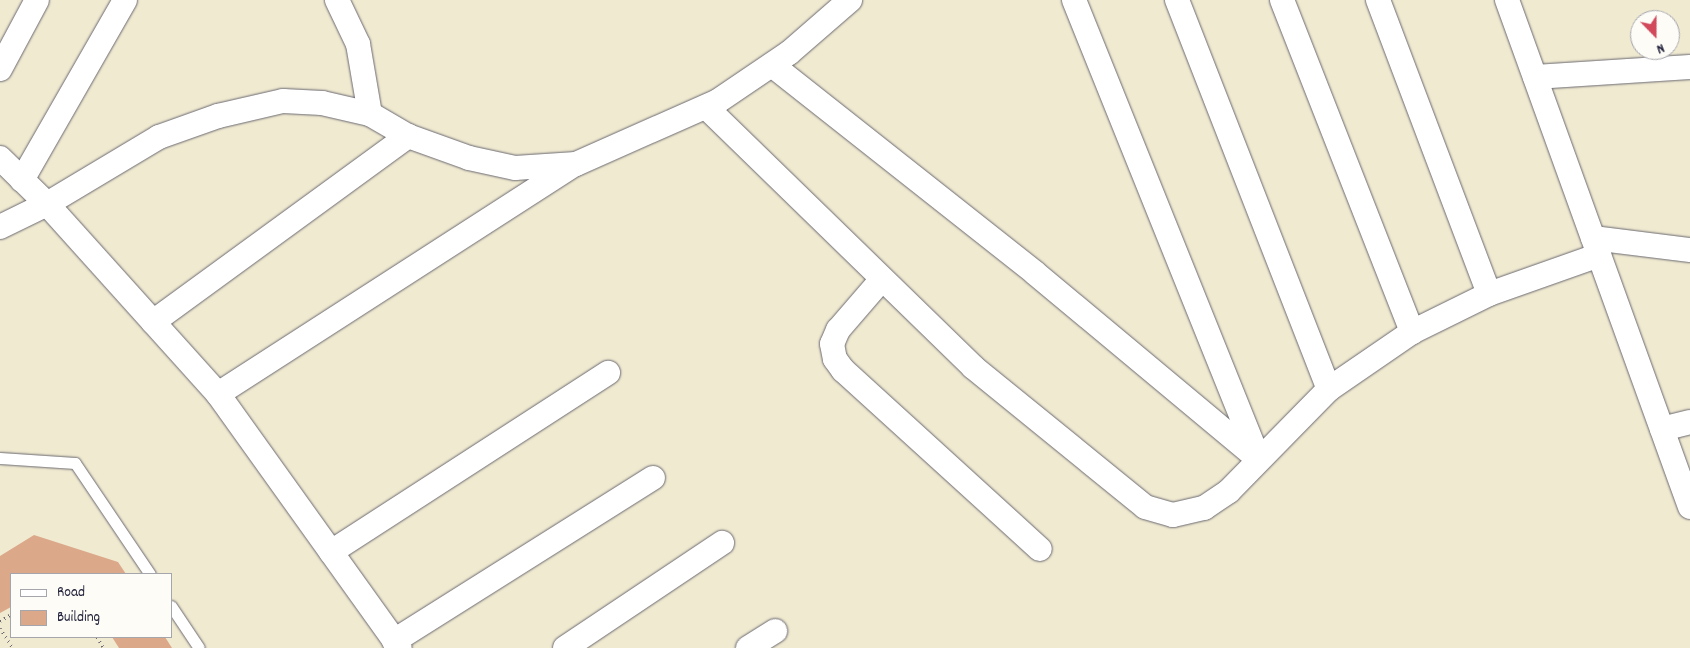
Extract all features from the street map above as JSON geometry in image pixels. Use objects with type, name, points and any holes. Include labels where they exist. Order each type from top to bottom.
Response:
[{"type":"street","points":[[0,69],[37,0]]},
{"type":"street","points":[[22,180],[126,0]]},
{"type":"street","points":[[337,0],[358,44],[370,114]]},
{"type":"street","points":[[218,394],[576,164],[706,107],[772,65],[850,0]]},
{"type":"street","points":[[1074,0],[1258,460]]},
{"type":"street","points":[[1177,0],[1329,389]]},
{"type":"street","points":[[1282,0],[1412,332]]},
{"type":"street","points":[[1378,0],[1489,294]]},
{"type":"street","points":[[1507,0],[1690,507]]},
{"type":"street","points":[[772,65],[1035,273],[1258,460]]},
{"type":"street","points":[[1535,77],[1690,67]]},
{"type":"street","points":[[0,227],[47,204],[159,137],[218,116],[283,101],[322,103],[370,114],[408,136],[469,158],[514,168],[576,164]]},
{"type":"street","points":[[706,107],[973,368],[1145,507],[1173,515],[1204,508],[1229,491],[1329,389],[1412,332],[1489,294],[1596,247],[1690,250]]},
{"type":"street","points":[[153,322],[408,136]]},
{"type":"street","points":[[0,158],[47,204],[218,394],[397,644],[653,478]]},
{"type":"street","points":[[882,278],[838,330],[832,344],[835,359],[843,370],[1040,548]]},
{"type":"street","points":[[330,552],[608,373]]},
{"type":"street","points":[[1662,429],[1690,422]]},
{"type":"street","points":[[565,648],[722,543]]},
{"type":"street","points":[[748,648],[775,631]]},
{"type":"lane","points":[[0,458],[75,463],[149,573]]},
{"type":"lane","points":[[172,608],[199,648]]},
{"type":"path","points":[[0,628],[13,648]]},
{"type":"building","points":[[34,535],[118,562],[125,573],[10,573],[10,608],[0,613],[0,556]]},
{"type":"building","points":[[113,638],[166,638],[172,648],[119,648]]}]
